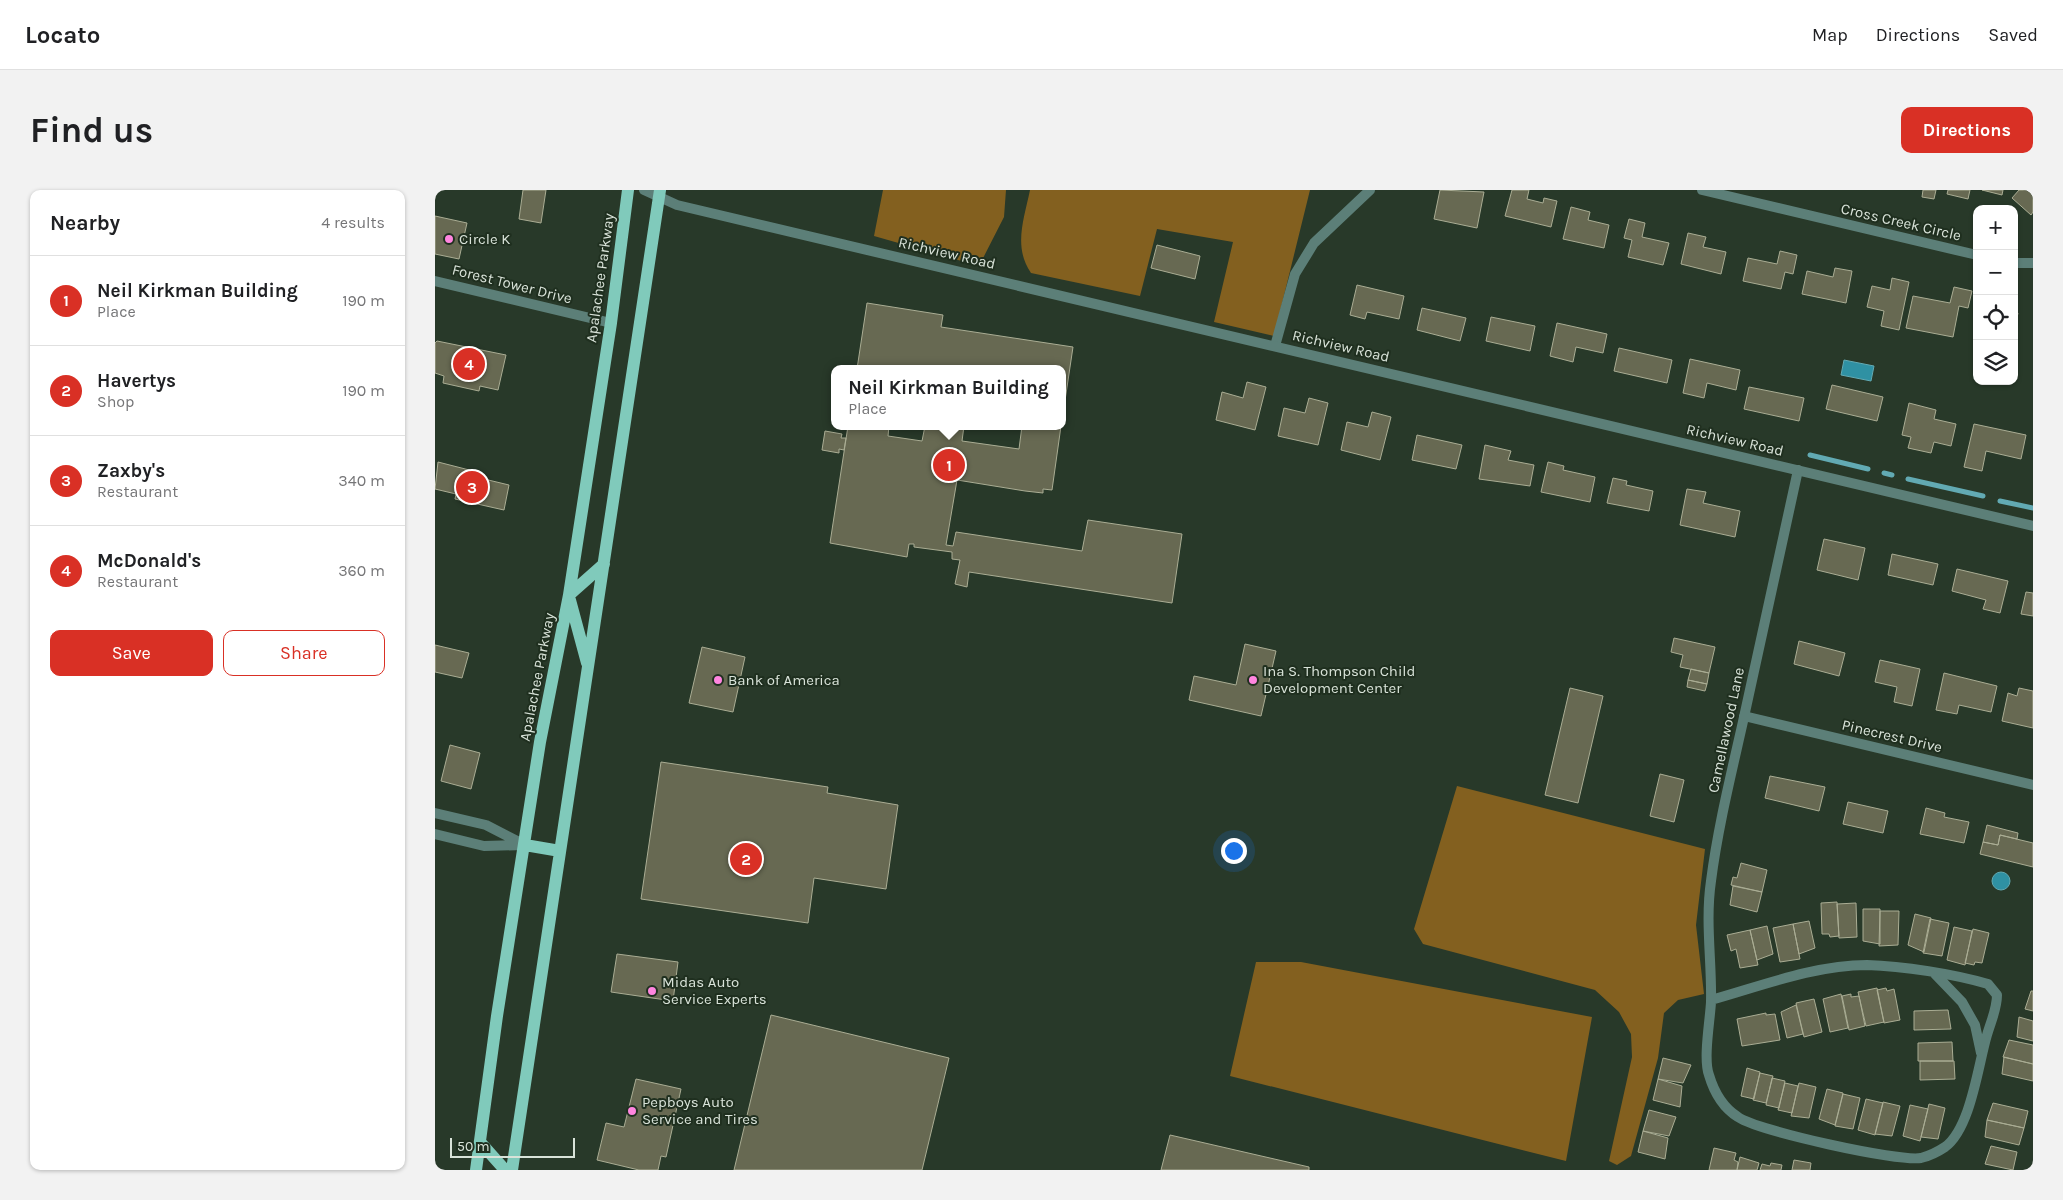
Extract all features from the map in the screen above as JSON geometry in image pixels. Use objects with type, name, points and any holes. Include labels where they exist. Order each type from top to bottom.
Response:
[{"type":"main road","name":"Apalachee Parkway","points":[[476,1170],[497,1016],[541,742],[569,595],[611,323],[628,190]]},
{"type":"main road","points":[[512,1170],[660,194]]},
{"type":"main road","points":[[588,668],[569,595],[605,564]]},
{"type":"main road","points":[[525,845],[560,851]]},
{"type":"main road","points":[[480,1142],[505,1170]]},
{"type":"street","name":"Richview Road","points":[[644,190],[660,194],[677,205],[2033,526]]},
{"type":"street","points":[[1275,346],[1295,274],[1315,243],[1370,190]]},
{"type":"street","name":"Cross Creek Circle","points":[[1702,190],[1973,254]]},
{"type":"street","points":[[2018,263],[2033,263]]},
{"type":"street","name":"Forest Tower Drive","points":[[435,281],[611,323]]},
{"type":"street","name":"Camellawood Lane","points":[[1798,470],[1722,818],[1710,883],[1707,924],[1711,1000],[1707,1071],[1715,1093],[1729,1111],[1741,1120],[1764,1128],[1881,1154],[1903,1158],[1922,1158],[1945,1147],[1956,1136],[1965,1115],[1981,1055]]},
{"type":"street","name":"Pinecrest Drive","points":[[1744,716],[2033,785]]},
{"type":"street","points":[[435,813],[486,824],[525,845]]},
{"type":"street","points":[[435,834],[484,846],[525,845]]},
{"type":"street","points":[[1711,1000],[1835,968],[1867,965],[1977,981],[1988,984],[1995,990],[1997,995],[1997,1006],[1981,1055]]},
{"type":"street","points":[[1935,974],[1962,1002],[1975,1025],[1981,1055]]},
{"type":"shaded area","points":[[883,190],[1006,190],[1004,217],[979,266],[874,236]]},
{"type":"shaded area","points":[[1030,190],[1310,190],[1274,336],[1214,322],[1233,242],[1157,229],[1140,296],[1031,273],[1022,253],[1021,243],[1021,233]]},
{"type":"shaded area","points":[[1457,786],[1705,849],[1696,925],[1704,994],[1678,1000],[1664,1013],[1658,1058],[1631,1156],[1617,1165],[1609,1161],[1632,1057],[1631,1034],[1619,1012],[1595,990],[1423,944],[1414,929]]},
{"type":"shaded area","points":[[1256,962],[1301,962],[1592,1017],[1566,1161],[1230,1076]]},
{"type":"water","points":[[1844,360],[1874,366],[1871,381],[1841,375]]},
{"type":"water","points":[[1997,872],[2005,872],[2010,877],[2008,888],[1997,890],[1992,885],[1992,877]]},
{"type":"building","points":[[523,190],[546,190],[541,223],[519,219]]},
{"type":"building","points":[[1440,190],[1484,192],[1477,228],[1434,219]]},
{"type":"building","points":[[1512,190],[1529,190],[1527,199],[1543,203],[1544,198],[1557,201],[1551,227],[1505,216]]},
{"type":"building","points":[[1923,190],[1936,190],[1934,199],[1922,197]]},
{"type":"building","points":[[1948,190],[1970,190],[1968,199],[1947,194]]},
{"type":"building","points":[[1982,190],[2003,190],[2002,195]]},
{"type":"building","points":[[2019,190],[2033,190],[2033,212],[2031,215],[2012,198]]},
{"type":"building","points":[[1571,207],[1590,212],[1588,220],[1609,225],[1604,248],[1563,239]]},
{"type":"building","name":"Circle K","points":[[435,216],[467,223],[459,259],[435,254]]},
{"type":"building","points":[[1629,219],[1645,223],[1642,237],[1669,243],[1663,265],[1628,257],[1632,240],[1624,238]]},
{"type":"building","points":[[1688,233],[1706,237],[1703,247],[1726,252],[1721,274],[1681,264]]},
{"type":"building","points":[[1157,245],[1200,256],[1195,279],[1151,268]]},
{"type":"building","points":[[1780,251],[1797,255],[1793,274],[1785,272],[1781,289],[1743,281],[1748,258],[1777,264]]},
{"type":"building","points":[[1835,268],[1852,271],[1846,303],[1802,294],[1807,271],[1833,277]]},
{"type":"building","points":[[1892,278],[1909,282],[1899,330],[1881,326],[1884,311],[1867,307],[1872,286],[1890,290]]},
{"type":"building","points":[[1357,285],[1404,296],[1399,319],[1367,312],[1365,319],[1350,315]]},
{"type":"building","points":[[1954,287],[1972,291],[1968,308],[1959,306],[1953,337],[1906,328],[1913,296],[1950,303]]},
{"type":"building","points":[[867,303],[943,315],[941,327],[1073,347],[1066,394],[1066,365],[858,365]]},
{"type":"building","points":[[1422,308],[1466,318],[1460,341],[1417,330]]},
{"type":"building","points":[[1491,317],[1535,326],[1530,351],[1486,341]]},
{"type":"building","points":[[1557,323],[1607,334],[1603,353],[1576,347],[1573,362],[1550,356]]},
{"type":"building","points":[[437,341],[506,355],[498,390],[480,386],[479,391],[443,383],[444,376],[435,373],[435,343]]},
{"type":"building","points":[[1619,348],[1672,360],[1667,383],[1614,371]]},
{"type":"building","points":[[1690,359],[1740,370],[1736,390],[1707,383],[1704,398],[1683,393]]},
{"type":"building","points":[[1247,382],[1266,387],[1255,430],[1216,420],[1222,392],[1243,398]]},
{"type":"building","points":[[1832,385],[1883,397],[1877,421],[1826,409]]},
{"type":"building","points":[[1749,387],[1804,398],[1799,421],[1744,409]]},
{"type":"building","points":[[1309,398],[1328,403],[1318,445],[1278,436],[1284,408],[1305,413]]},
{"type":"building","points":[[1909,403],[1936,410],[1934,419],[1956,424],[1951,446],[1934,442],[1931,453],[1908,448],[1911,437],[1902,435]]},
{"type":"building","points":[[1372,412],[1391,417],[1380,460],[1341,450],[1347,422],[1368,427]]},
{"type":"building","points":[[1974,424],[2026,435],[2021,459],[1986,451],[1982,471],[1964,467]]},
{"type":"building","points":[[847,430],[889,430],[888,436],[922,441],[924,430],[963,430],[962,441],[1019,449],[1021,430],[1060,430],[1052,490],[1043,489],[1043,493],[957,480],[946,545],[953,546],[956,532],[1082,551],[1088,520],[1182,534],[1172,603],[969,572],[967,587],[955,584],[960,560],[952,559],[952,552],[914,547],[914,544],[909,544],[907,557],[830,543]]},
{"type":"building","points":[[825,431],[842,434],[841,438],[846,438],[844,450],[839,449],[839,453],[822,450]]},
{"type":"building","points":[[1417,435],[1462,445],[1456,469],[1412,460]]},
{"type":"building","points":[[1485,445],[1511,451],[1508,460],[1534,465],[1530,486],[1479,479]]},
{"type":"building","points":[[438,462],[481,473],[480,478],[509,485],[504,510],[455,499],[456,494],[435,489]]},
{"type":"building","points":[[1548,462],[1564,466],[1563,470],[1595,477],[1590,502],[1541,492]]},
{"type":"building","points":[[1613,478],[1627,481],[1626,485],[1653,491],[1649,511],[1607,503]]},
{"type":"building","points":[[1687,489],[1706,492],[1703,503],[1740,511],[1735,537],[1680,525]]},
{"type":"building","points":[[1824,539],[1865,548],[1858,580],[1817,570]]},
{"type":"building","points":[[1892,554],[1938,564],[1933,585],[1888,575]]},
{"type":"building","points":[[1957,569],[2008,581],[2000,613],[1983,609],[1986,600],[1952,591]]},
{"type":"building","points":[[2026,592],[2033,593],[2033,616],[2021,614]]},
{"type":"building","points":[[1674,638],[1715,647],[1709,673],[1680,667],[1683,655],[1671,652]]},
{"type":"building","points":[[1799,641],[1845,653],[1839,676],[1794,664]]},
{"type":"building","name":"Ina S. Thompson Child Development Center","points":[[1245,644],[1276,651],[1261,716],[1189,700],[1194,676],[1236,685]]},
{"type":"building","points":[[435,645],[469,653],[462,678],[435,672]]},
{"type":"building","name":"Bank of America","points":[[702,647],[745,657],[733,712],[689,703]]},
{"type":"building","points":[[1880,660],[1920,669],[1912,706],[1894,702],[1897,687],[1875,682]]},
{"type":"building","points":[[1691,669],[1709,673],[1707,684],[1688,680]]},
{"type":"building","points":[[1944,673],[1997,686],[1991,712],[1959,705],[1957,714],[1936,710]]},
{"type":"building","points":[[1688,680],[1707,684],[1705,691],[1687,687]]},
{"type":"building","points":[[1570,688],[1603,696],[1578,803],[1545,795]]},
{"type":"building","points":[[2019,688],[2033,691],[2033,728],[2002,721],[2008,693],[2017,696]]},
{"type":"building","points":[[450,745],[480,753],[471,789],[441,781]]},
{"type":"building","points":[[661,762],[828,787],[827,793],[898,805],[886,889],[814,878],[808,923],[641,899]]},
{"type":"building","points":[[1660,774],[1684,780],[1674,822],[1650,816]]},
{"type":"building","points":[[1770,776],[1825,787],[1819,811],[1765,798]]},
{"type":"building","points":[[1848,802],[1888,811],[1883,833],[1843,824]]},
{"type":"building","points":[[1926,808],[1945,813],[1944,817],[1969,822],[1964,843],[1920,834]]},
{"type":"building","points":[[1987,825],[2018,833],[2017,839],[2000,835],[1998,845],[1983,842]]},
{"type":"building","points":[[2000,835],[2033,843],[2033,867],[1980,854],[1983,842],[1998,845]]},
{"type":"building","points":[[1741,863],[1767,870],[1762,892],[1731,885],[1733,877],[1737,878]]},
{"type":"building","points":[[1733,886],[1762,892],[1757,912],[1730,905]]},
{"type":"building","points":[[1837,902],[1839,936],[1830,937],[1829,934],[1822,934],[1821,903]]},
{"type":"building","points":[[1856,903],[1857,937],[1839,938],[1837,904]]},
{"type":"building","points":[[1863,909],[1880,909],[1880,944],[1863,941]]},
{"type":"building","points":[[1880,911],[1899,911],[1898,945],[1879,946]]},
{"type":"building","points":[[1915,914],[1931,918],[1924,952],[1908,945]]},
{"type":"building","points":[[1930,919],[1949,923],[1942,956],[1923,953]]},
{"type":"building","points":[[1809,921],[1815,948],[1799,954],[1793,924]]},
{"type":"building","points":[[1793,924],[1800,959],[1780,962],[1773,928]]},
{"type":"building","points":[[1767,926],[1773,954],[1757,960],[1750,930]]},
{"type":"building","points":[[1954,927],[1972,931],[1965,965],[1947,960]]},
{"type":"building","points":[[1973,929],[1989,933],[1982,963],[1975,962],[1974,965],[1965,963]]},
{"type":"building","points":[[1750,930],[1758,965],[1740,968],[1736,949],[1731,951],[1727,935]]},
{"type":"building","points":[[617,954],[678,962],[673,1001],[611,992]]},
{"type":"building","points":[[1877,988],[1884,1022],[1866,1026],[1858,992]]},
{"type":"building","points":[[1886,988],[1887,991],[1894,989],[1900,1020],[1884,1023],[1877,990]]},
{"type":"building","points":[[2031,991],[2033,991],[2033,1011],[2025,1009]]},
{"type":"building","points":[[1841,994],[1848,1028],[1830,1032],[1823,999]]},
{"type":"building","points":[[1851,994],[1851,997],[1859,996],[1865,1026],[1849,1030],[1842,996]]},
{"type":"building","points":[[1814,999],[1822,1032],[1804,1037],[1796,1003]]},
{"type":"building","points":[[1796,1005],[1803,1034],[1787,1038],[1781,1012]]},
{"type":"building","points":[[1948,1010],[1951,1029],[1914,1030],[1914,1011]]},
{"type":"building","points":[[1766,1013],[1766,1015],[1775,1014],[1780,1040],[1742,1046],[1737,1019]]},
{"type":"building","points":[[771,1015],[949,1058],[922,1170],[734,1170]]},
{"type":"building","points":[[2019,1017],[2033,1021],[2033,1041],[2017,1037]]},
{"type":"building","points":[[2009,1040],[2033,1045],[2033,1064],[2003,1057]]},
{"type":"building","points":[[1952,1042],[1953,1061],[1918,1061],[1918,1043]]},
{"type":"building","points":[[2004,1057],[2033,1064],[2033,1081],[2002,1074]]},
{"type":"building","points":[[1663,1058],[1691,1065],[1683,1083],[1658,1079]]},
{"type":"building","points":[[1920,1061],[1954,1061],[1955,1079],[1920,1080]]},
{"type":"building","points":[[1747,1068],[1760,1072],[1754,1099],[1741,1096]]},
{"type":"building","points":[[1760,1073],[1773,1076],[1766,1103],[1753,1100]]},
{"type":"building","points":[[1772,1078],[1785,1081],[1779,1108],[1766,1105]]},
{"type":"building","points":[[636,1079],[681,1089],[666,1157],[661,1156],[658,1170],[639,1170],[597,1160],[606,1123],[624,1127]]},
{"type":"building","points":[[1658,1079],[1682,1086],[1680,1107],[1653,1100]]},
{"type":"building","points":[[1785,1083],[1798,1086],[1792,1113],[1778,1110]]},
{"type":"building","points":[[1799,1083],[1816,1087],[1809,1118],[1791,1116]]},
{"type":"building","points":[[1827,1089],[1843,1093],[1835,1125],[1819,1119]]},
{"type":"building","points":[[1843,1094],[1860,1098],[1853,1129],[1835,1126]]},
{"type":"building","points":[[1866,1099],[1883,1103],[1875,1135],[1858,1130]]},
{"type":"building","points":[[1883,1102],[1900,1106],[1892,1136],[1875,1134]]},
{"type":"building","points":[[1993,1103],[2028,1111],[2024,1128],[1987,1120]]},
{"type":"building","points":[[1929,1104],[1945,1108],[1938,1139],[1921,1137]]},
{"type":"building","points":[[1910,1105],[1928,1109],[1920,1141],[1903,1136]]},
{"type":"building","points":[[1649,1110],[1676,1117],[1669,1136],[1643,1131]]},
{"type":"building","points":[[1987,1120],[2024,1128],[2019,1145],[1985,1137]]},
{"type":"building","points":[[1643,1131],[1668,1138],[1665,1159],[1638,1152]]},
{"type":"building","points":[[1170,1135],[1309,1167],[1309,1170],[1161,1170]]},
{"type":"building","points":[[1991,1146],[2017,1152],[2013,1170],[1985,1164]]},
{"type":"building","points":[[1714,1148],[1736,1153],[1734,1160],[1738,1162],[1737,1170],[1709,1170]]},
{"type":"building","points":[[1740,1157],[1759,1163],[1757,1170],[1737,1170]]},
{"type":"building","points":[[1794,1160],[1811,1163],[1810,1170],[1792,1170]]},
{"type":"building","points":[[1771,1163],[1782,1165],[1781,1170],[1760,1170],[1762,1164],[1770,1166]]},
{"type":"waterway","points":[[1810,455],[1868,469]]},
{"type":"waterway","points":[[1884,473],[1892,475]]},
{"type":"waterway","points":[[1908,479],[1983,496]]},
{"type":"waterway","points":[[2000,501],[2033,508]]},
{"type":"place","name":"Circle K","points":[[449,239]]},
{"type":"place","name":"McDonald's","points":[[469,364]]},
{"type":"place","name":"Neil Kirkman Building","points":[[949,465]]},
{"type":"place","name":"Zaxby's","points":[[472,487]]},
{"type":"place","name":"Bank of America","points":[[718,680]]},
{"type":"place","name":"Ina S. Thompson Child Development Center","points":[[1253,680]]},
{"type":"place","name":"Havertys","points":[[746,859]]},
{"type":"place","name":"Midas Auto Service Experts","points":[[652,991]]},
{"type":"place","name":"Pepboys Auto Service and Tires","points":[[632,1111]]}]
